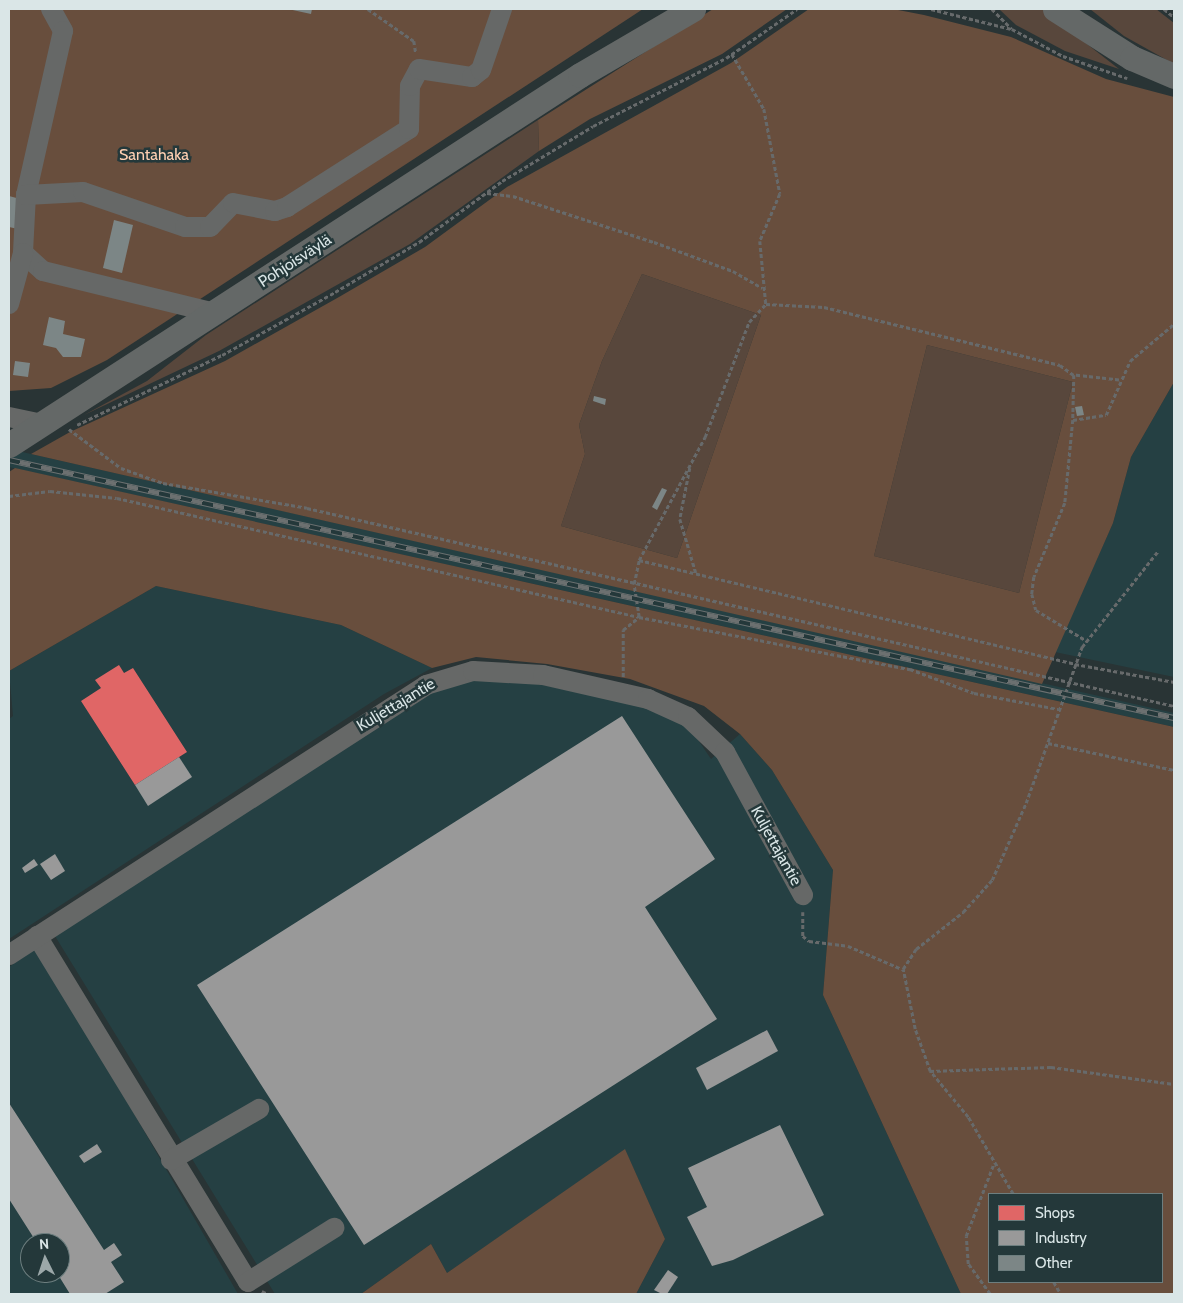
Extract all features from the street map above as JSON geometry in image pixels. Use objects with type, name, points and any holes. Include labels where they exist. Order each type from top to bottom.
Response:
[{"type":"main road","name":"Pohjoisväylä","points":[[580,76],[666,9]]},
{"type":"main road","name":"Pohjoisväylä","points":[[9,445],[51,429],[214,313],[580,76],[693,9]]},
{"type":"main road","points":[[1055,9],[1132,58],[1174,76]]},
{"type":"main road","points":[[1073,9],[1093,32]]},
{"type":"street","points":[[51,9],[63,31]]},
{"type":"street","points":[[9,304],[26,195],[63,31],[66,9]]},
{"type":"street","points":[[26,195],[83,192],[185,226],[210,227],[233,203],[275,210],[287,207],[408,129],[410,86],[420,69],[472,77],[481,70],[502,9]]},
{"type":"street","points":[[18,244],[42,271],[214,313]]},
{"type":"street","points":[[9,417],[51,429]]},
{"type":"street","name":"Kuljettajantie","points":[[9,955],[426,685],[473,671],[506,670],[618,691],[670,707],[714,740],[803,895]]},
{"type":"street","points":[[37,936],[171,1160],[248,1282],[334,1228]]},
{"type":"street","points":[[171,1160],[259,1109]]},
{"type":"path","points":[[368,9],[414,41],[420,69]]},
{"type":"path","points":[[51,429],[69,429],[222,355],[335,292],[419,242],[485,193],[593,126],[732,54],[797,9]]},
{"type":"path","points":[[931,9],[1012,29],[1063,56],[1132,79]]},
{"type":"path","points":[[992,9],[1012,29]]},
{"type":"path","points":[[1164,9],[1174,17]]},
{"type":"path","points":[[732,54],[764,109],[780,194],[760,241],[766,304]]},
{"type":"path","points":[[485,193],[513,196],[654,242],[733,271],[763,288]]},
{"type":"path","points":[[639,617],[634,584],[639,560],[691,463],[749,322],[766,304],[824,307],[1060,365],[1074,375],[1119,380]]},
{"type":"path","points":[[1074,420],[1106,415],[1119,380],[1138,350],[1174,324]]},
{"type":"path","points":[[1074,375],[1074,420],[1064,503],[1034,577],[1032,594],[1036,610],[1087,641]]},
{"type":"path","points":[[69,429],[121,468],[163,483],[307,508],[1174,706]]},
{"type":"path","points":[[691,463],[680,519],[696,573]]},
{"type":"path","points":[[9,496],[50,491],[117,498],[639,617],[910,669],[974,693],[1058,709]]},
{"type":"path","points":[[1012,1193],[968,1117],[930,1070],[915,1029],[903,969],[916,949],[963,912],[992,880],[1048,743],[1058,709],[1075,664],[1087,641],[1158,551]]},
{"type":"path","points":[[639,560],[1075,664],[1174,682]]},
{"type":"path","points":[[618,691],[624,673],[623,630],[639,617]]},
{"type":"path","points":[[1048,743],[1174,770]]},
{"type":"path","points":[[803,895],[803,936],[809,941],[848,946],[903,969]]},
{"type":"path","points":[[930,1070],[1051,1067],[1174,1084]]},
{"type":"path","points":[[990,1294],[968,1264],[966,1236],[994,1163]]},
{"type":"shaded area","points":[[999,9],[1042,9],[1119,69],[1065,51],[1016,25]]},
{"type":"shaded area","points":[[1090,9],[1156,9],[1174,23],[1174,64],[1124,36]]},
{"type":"shaded area","points":[[538,120],[539,151],[410,244],[219,351],[84,415],[147,381],[206,335]]},
{"type":"shaded area","points":[[642,274],[761,315],[677,558],[561,526],[585,454],[579,425],[602,361]]},
{"type":"shaded area","points":[[927,345],[1073,382],[1019,593],[874,556]]},
{"type":"shaded area","points":[[1174,382],[1174,677],[1055,652],[1113,523],[1131,457]]},
{"type":"shaded area","points":[[9,449],[1174,713],[1174,727],[9,467]]},
{"type":"shaded area","points":[[156,586],[341,625],[432,668],[384,694],[9,939],[9,719],[13,716],[9,671]]},
{"type":"shaded area","points":[[473,677],[520,680],[655,709],[690,728],[711,759],[740,734],[772,770],[833,870],[823,995],[961,1294],[636,1294],[665,1239],[625,1150],[447,1273],[431,1244],[361,1294],[275,1294],[55,936],[430,693]]},
{"type":"shaded area","points":[[38,947],[238,1294],[9,1294],[9,967]]},
{"type":"green space","name":"Santahaka","points":[[9,9],[643,9],[107,360],[51,388],[9,391]]},
{"type":"green space","points":[[713,9],[787,9],[722,54],[590,119],[539,151],[538,120]]},
{"type":"green space","points":[[809,9],[893,9],[1011,37],[1106,79],[1174,97],[1174,382],[1131,457],[1113,523],[1042,684],[31,454],[70,432],[225,361],[425,247],[507,187],[731,63]],"holes":[[[642,274],[761,315],[677,558],[561,526],[585,454],[579,425],[602,361]],[[927,345],[1073,382],[1019,593],[874,556]]]},
{"type":"green space","points":[[15,468],[1174,727],[1174,1294],[961,1294],[823,995],[833,870],[772,770],[740,734],[704,706],[630,679],[547,664],[476,657],[432,668],[341,625],[156,586],[9,671],[9,472]]},
{"type":"green space","points":[[625,1149],[665,1239],[636,1294],[361,1294],[431,1244],[447,1273]]},
{"type":"building: Shops","points":[[119,665],[124,673],[133,668],[187,752],[135,785],[81,701],[101,688],[95,680]]},
{"type":"building: Industry","points":[[622,716],[715,859],[645,907],[717,1019],[364,1245],[197,985]]},
{"type":"building: Industry","points":[[179,757],[192,777],[148,806],[135,785]]},
{"type":"building: Industry","points":[[55,854],[65,871],[51,880],[40,864]]},
{"type":"building: Industry","points":[[34,859],[38,865],[25,873],[22,868]]},
{"type":"building: Industry","points":[[767,1030],[778,1051],[707,1090],[696,1068]]},
{"type":"building: Industry","points":[[9,1103],[104,1250],[114,1243],[122,1255],[111,1262],[124,1282],[105,1294],[70,1294],[63,1283],[70,1283],[70,1233],[31,1233],[9,1199]]},
{"type":"building: Industry","points":[[780,1125],[824,1215],[733,1260],[712,1266],[687,1217],[707,1207],[688,1168]]},
{"type":"building: Industry","points":[[97,1144],[102,1152],[84,1163],[79,1156]]},
{"type":"building: Industry","points":[[668,1270],[678,1277],[667,1294],[662,1294],[654,1290]]},
{"type":"building: Other","points":[[288,9],[312,9],[311,14]]},
{"type":"building: Other","points":[[9,196],[24,200],[18,229],[9,227]]},
{"type":"building: Other","points":[[114,220],[133,225],[122,273],[103,268]]},
{"type":"building: Other","points":[[49,317],[65,321],[63,334],[85,339],[81,357],[63,357],[56,348],[43,345]]},
{"type":"building: Other","points":[[15,361],[30,363],[28,377],[13,375]]},
{"type":"building: Other","points":[[594,396],[606,399],[605,405],[593,401]]},
{"type":"building: Other","points":[[1082,406],[1084,415],[1077,416],[1075,407]]},
{"type":"building: Other","points":[[662,488],[667,490],[657,510],[652,507]]},
{"type":"railway","points":[[9,460],[1174,718]]}]
